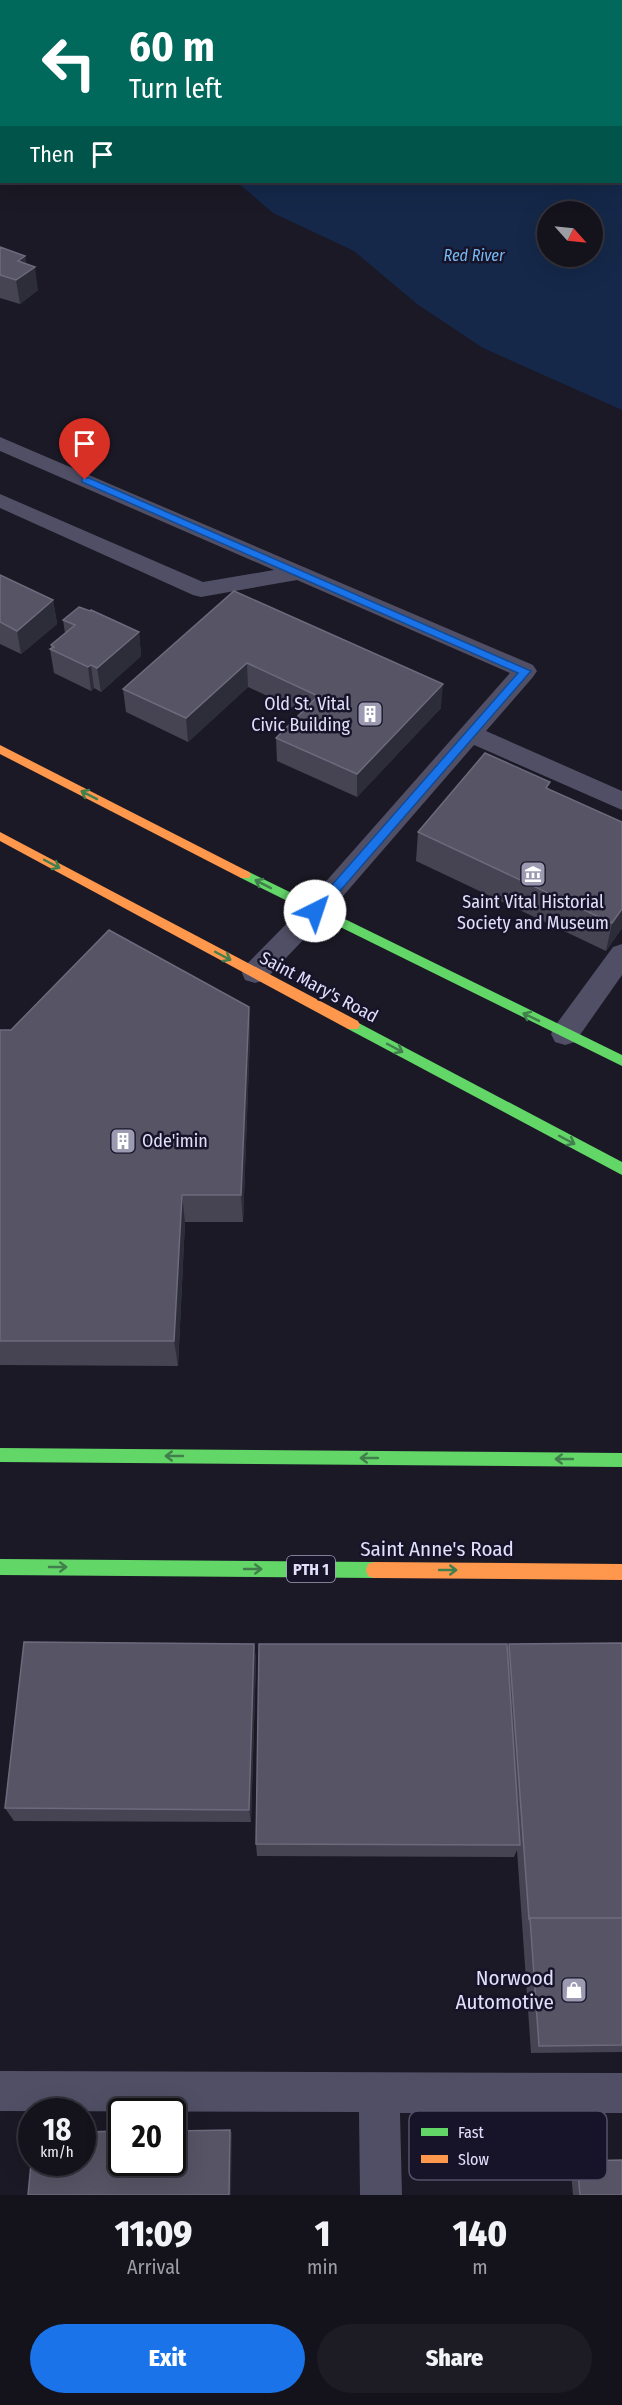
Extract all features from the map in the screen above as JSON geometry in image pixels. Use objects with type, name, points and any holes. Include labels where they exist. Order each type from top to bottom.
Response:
[{"type":"main road","points":[[0,749],[315,911],[622,1060]]},
{"type":"main road","name":"Saint Mary's Road","points":[[0,836],[622,1169]]},
{"type":"main road","points":[[0,1455],[622,1460]]},
{"type":"main road","name":"Saint Anne's Road","points":[[0,1567],[622,1572]]},
{"type":"lane","points":[[0,442],[525,671],[315,911],[255,973]]},
{"type":"lane","points":[[0,500],[201,590],[298,573]]},
{"type":"lane","points":[[470,733],[622,801]]},
{"type":"lane","points":[[565,1034],[622,954]]},
{"type":"lane","points":[[0,2091],[622,2093]]},
{"type":"lane","points":[[379,2092],[381,2195]]},
{"type":"water","name":"Red River","points":[[238,183],[622,183],[622,410],[483,348],[417,304],[354,251],[273,213]]},
{"type":"building","points":[[0,247],[25,256],[18,261],[35,267],[16,280],[0,275]]},
{"type":"building","points":[[0,575],[53,600],[17,631],[0,622]]},
{"type":"building","points":[[234,591],[443,684],[357,774],[276,738],[318,696],[247,663],[186,718],[123,689]]},
{"type":"building","points":[[79,607],[91,610],[139,632],[97,668],[91,665],[88,667],[50,649],[54,647],[51,645],[75,625],[63,620]]},
{"type":"building","name":"Saint Vital Historial Society and Museum","points":[[485,753],[550,782],[546,788],[622,822],[622,909],[612,923],[418,832]]},
{"type":"building","name":"Ode'imin","points":[[109,930],[249,1007],[241,1195],[182,1195],[174,1341],[0,1341],[0,1030],[11,1030]]},
{"type":"building","points":[[24,1642],[254,1644],[249,1810],[5,1808]]},
{"type":"building","points":[[622,1643],[622,1918],[529,1919],[509,1644]]},
{"type":"building","points":[[259,1644],[507,1644],[520,1845],[256,1844]]},
{"type":"building","name":"Norwood Automotive","points":[[530,1918],[622,1918],[622,2045],[539,2046]]},
{"type":"building","points":[[230,2130],[229,2195],[28,2195],[30,2176],[96,2176],[96,2132],[108,2131],[108,2176],[186,2176],[186,2131]]},
{"type":"building","points":[[607,2160],[622,2160],[622,2195],[580,2195],[579,2180],[607,2180]]},
{"type":"traffic: fast","points":[[245,875],[622,1061]]},
{"type":"traffic: fast","points":[[353,1025],[622,1169]]},
{"type":"traffic: fast","points":[[0,1455],[622,1460]]},
{"type":"traffic: fast","points":[[0,1567],[374,1570]]},
{"type":"traffic: slow","points":[[0,749],[245,875]]},
{"type":"traffic: slow","points":[[0,836],[353,1025]]},
{"type":"traffic: slow","points":[[374,1570],[622,1572]]},
{"type":"place","name":"Old St. Vital Civic Building","points":[[370,714]]},
{"type":"place","name":"Saint Vital Historial Society and Museum","points":[[533,874]]},
{"type":"place","name":"Ode'imin","points":[[123,1141]]},
{"type":"place","name":"Norwood Automotive","points":[[574,1990]]},
{"type":"route","points":[[85,480],[525,671],[315,911]]}]
